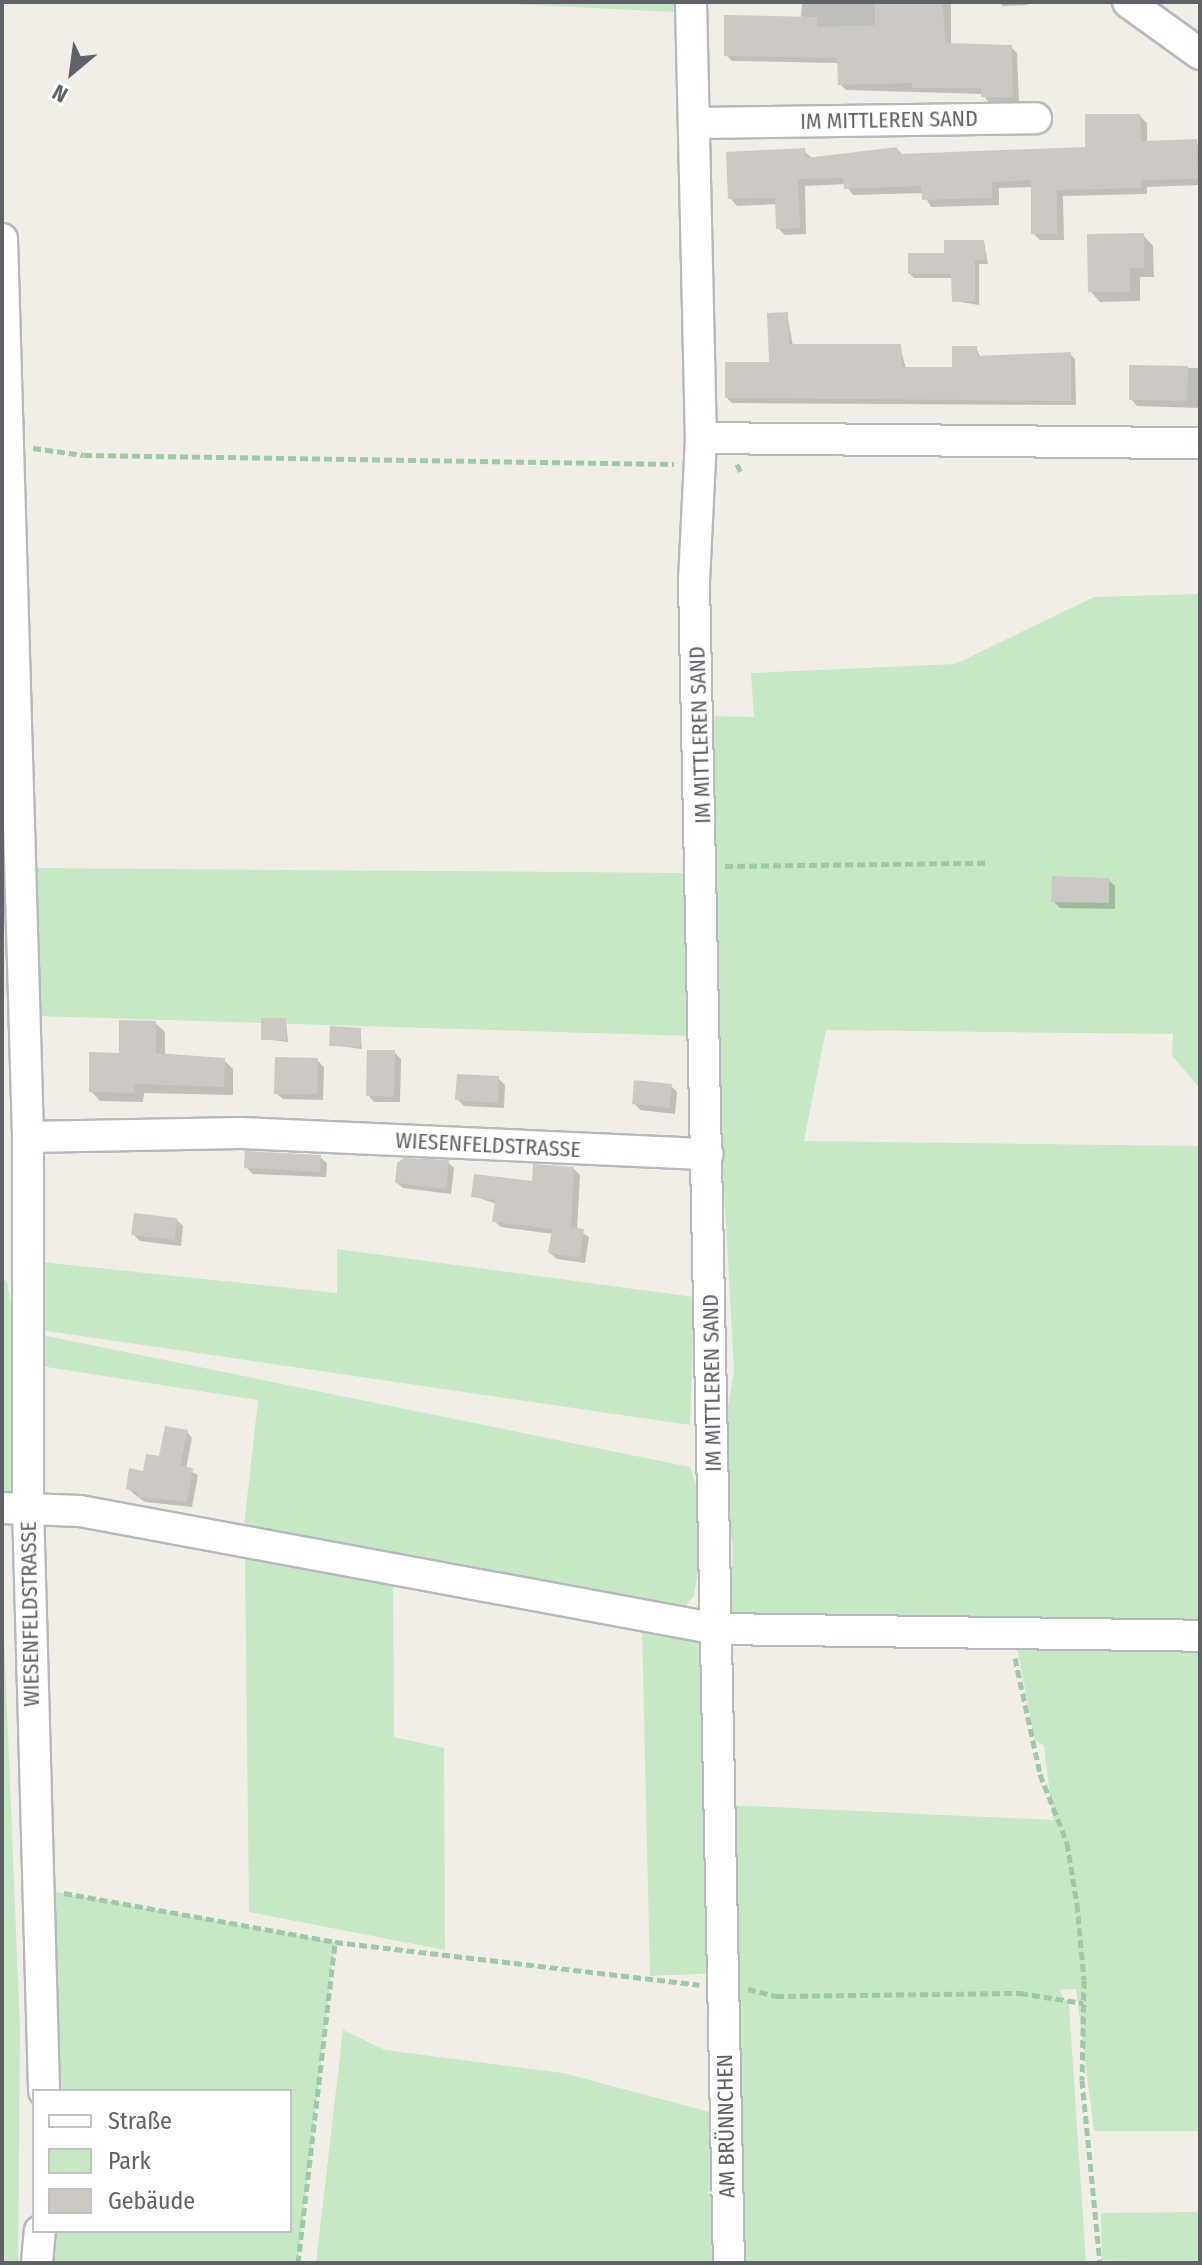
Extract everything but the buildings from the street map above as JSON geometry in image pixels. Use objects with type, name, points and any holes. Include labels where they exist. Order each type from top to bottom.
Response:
[{"type":"street","name":"IM MITTLEREN SAND","points":[[691,2],[699,452],[694,581],[704,866],[723,1988]]},
{"type":"street","points":[[1128,2],[1200,54]]},
{"type":"street","name":"IM MITTLEREN SAND","points":[[695,123],[1036,118]]},
{"type":"street","name":"WIESENFELDSTRASSE","points":[[2,239],[5,439],[28,1137],[15,1507],[44,2089]]},
{"type":"street","points":[[699,452],[1200,443]]},
{"type":"street","name":"WIESENFELDSTRASSE","points":[[28,1137],[241,1133],[708,1154]]},
{"type":"street","points":[[15,1507],[80,1511],[717,1629],[1200,1636]]},
{"type":"street","name":"AM BRÜNNCHEN","points":[[723,1988],[729,2263]]},
{"type":"street","points":[[37,2263],[40,2233]]},
{"type":"path","points":[[5,439],[17,446],[84,455],[470,457],[699,452]]},
{"type":"path","points":[[704,866],[988,863]]},
{"type":"path","points":[[1010,1634],[1040,1774],[1067,1843],[1083,2003],[1082,2080],[1100,2263]]},
{"type":"path","points":[[35,1888],[335,1942],[776,1996],[1020,1993],[1083,2003]]},
{"type":"path","points":[[298,2263],[335,1942]]},
{"type":"green space","points":[[470,2],[674,2],[674,12]]},
{"type":"green space","points":[[1200,594],[1200,1088],[1172,1056],[1173,1034],[826,1030],[804,1141],[1200,1146],[1200,1620],[1102,1625],[730,1613],[733,1549],[721,1450],[734,1370],[715,1028],[709,716],[754,717],[751,673],[955,664],[1094,597]]},
{"type":"green space","points":[[35,868],[691,873],[686,989],[690,1036],[36,1016]]},
{"type":"green space","points":[[337,1249],[694,1297],[690,1425],[40,1330],[37,1334],[41,1262],[337,1293]]},
{"type":"green space","points":[[2,1280],[7,1281],[24,1381],[23,1494],[2,1500]]},
{"type":"green space","points":[[37,1334],[690,1467],[707,1516],[694,1596],[683,1609],[428,1569],[244,1526],[258,1400],[40,1366]]},
{"type":"green space","points":[[245,1557],[393,1580],[394,1737],[444,1748],[445,1950],[249,1912]]},
{"type":"green space","points":[[2,1587],[20,2030],[18,2263],[2,2263]]},
{"type":"green space","points":[[642,1629],[708,1638],[719,1973],[650,1976]]},
{"type":"green space","points":[[1016,1643],[1200,1644],[1200,2131],[1094,2131],[1076,1989],[1059,1990],[1069,2005],[1086,2263],[744,2263],[729,1805],[1053,1820],[1044,1746],[1035,1740]]},
{"type":"green space","points":[[35,1888],[335,1942],[298,2263],[37,2263],[40,2233],[292,2233],[292,2089],[44,2089]]},
{"type":"green space","points":[[343,2030],[385,2050],[563,2073],[710,2112],[712,2263],[316,2263]]},
{"type":"green space","points":[[1200,2212],[1200,2263],[1102,2260],[1101,2213]]}]
